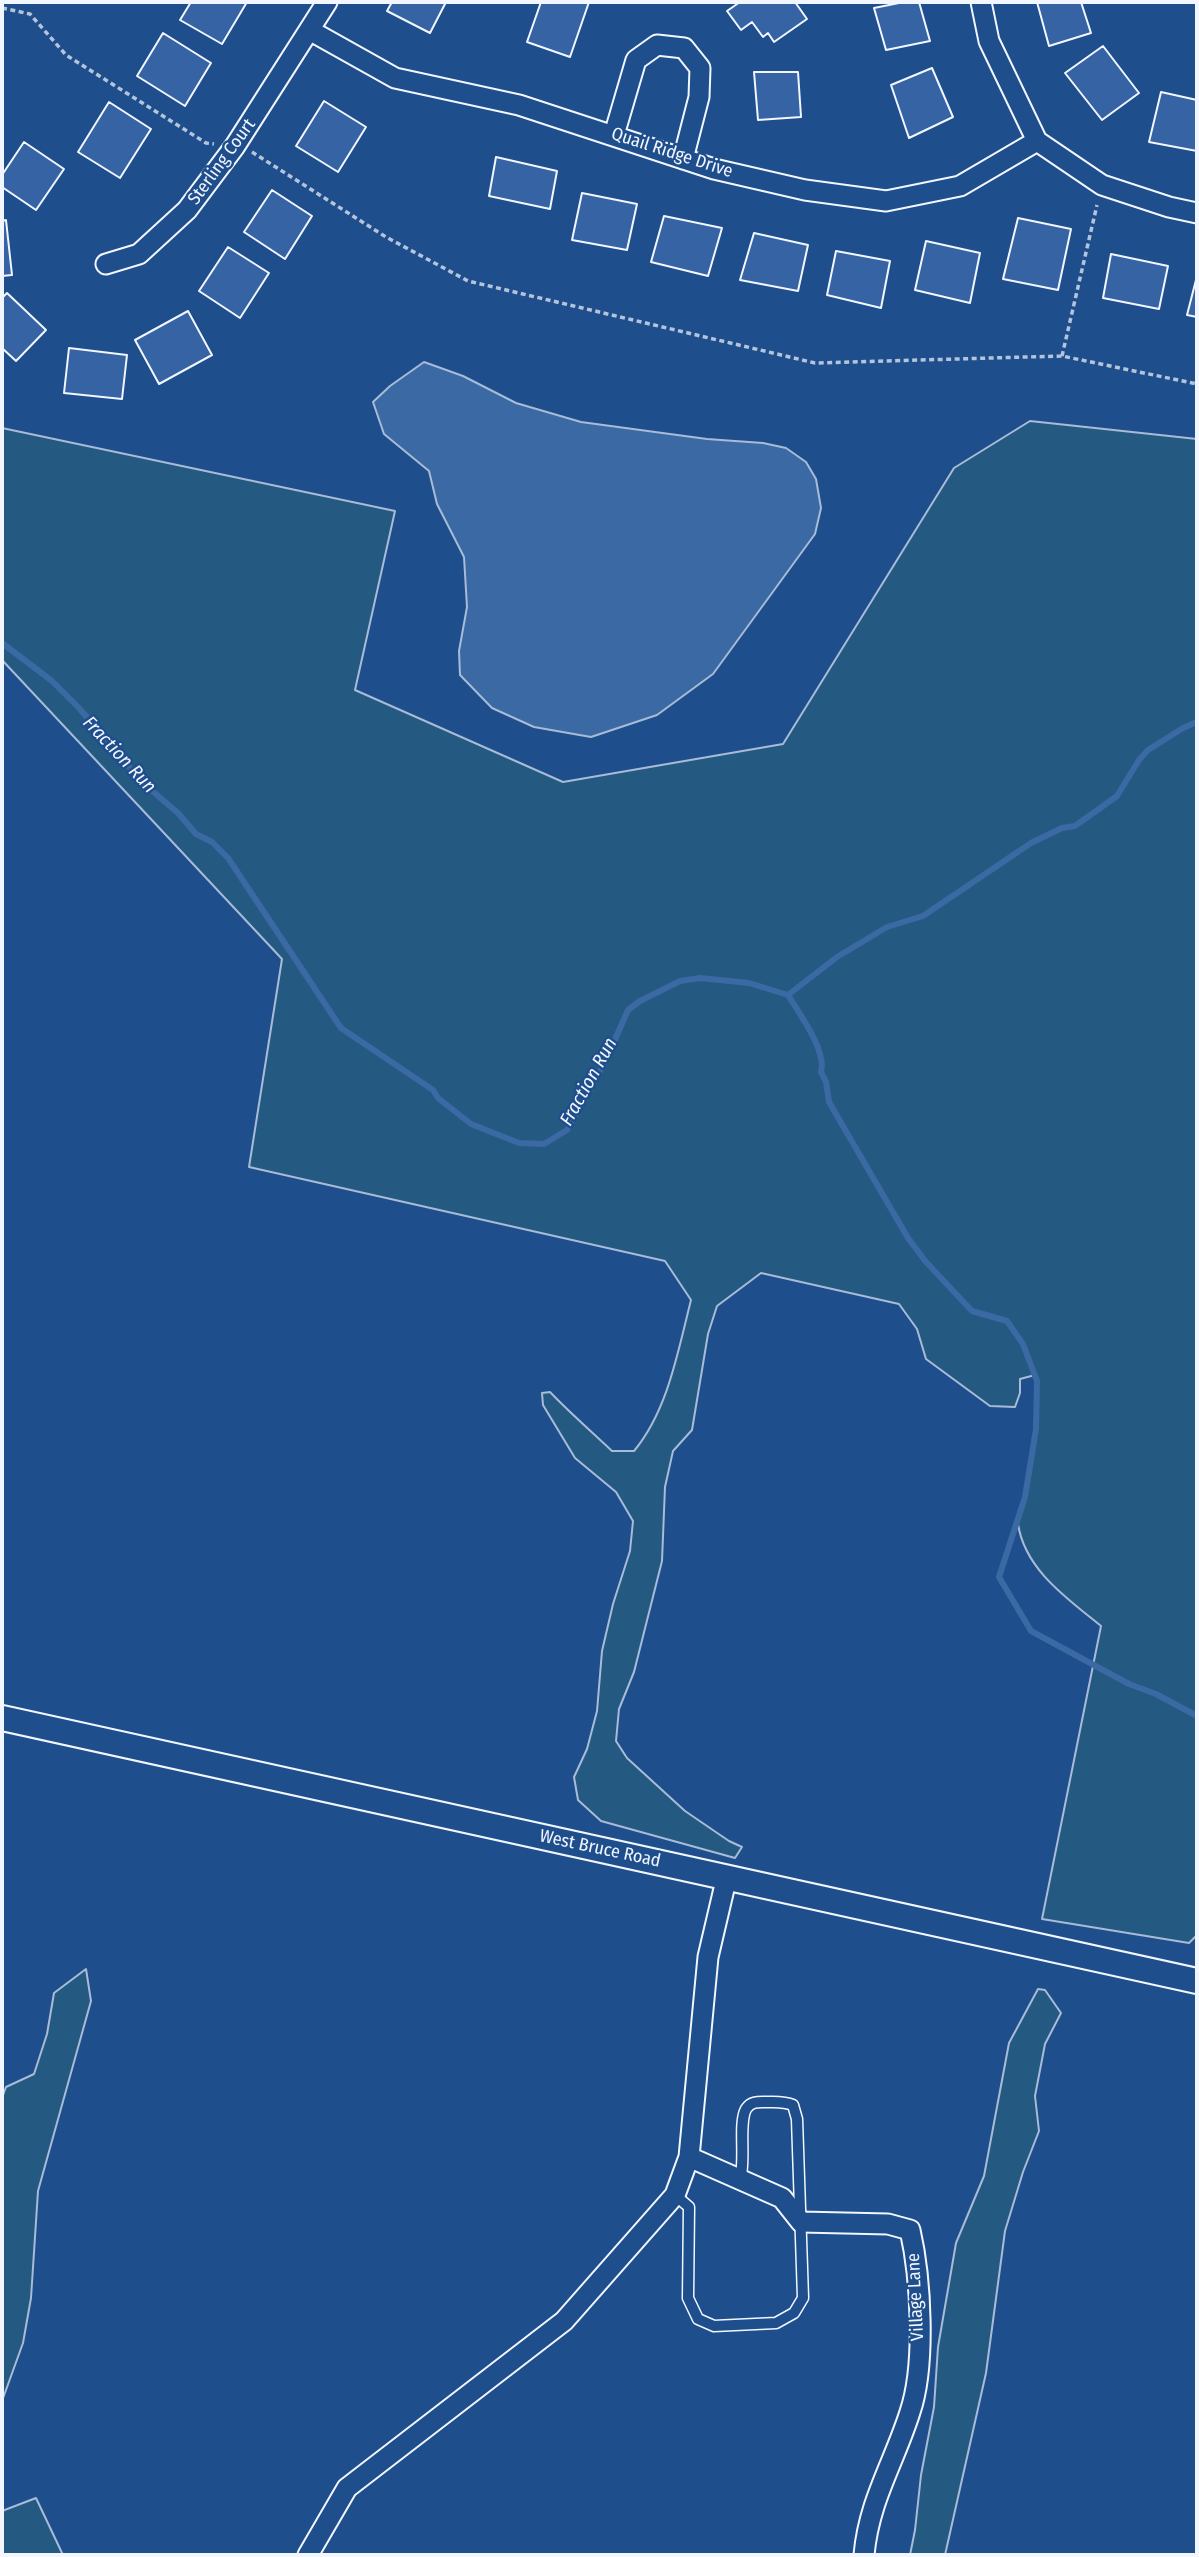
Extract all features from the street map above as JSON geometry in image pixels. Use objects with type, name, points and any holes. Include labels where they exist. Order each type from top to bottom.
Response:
[{"type":"street","name":"Sterling Court","points":[[106,264],[139,254],[187,210],[235,146],[311,31],[327,2]]},
{"type":"street","points":[[981,2],[989,41],[1037,141],[1102,185],[1169,207],[1197,213]]},
{"type":"street","name":"Quail Ridge Drive","points":[[311,31],[395,78],[519,105],[714,169],[805,190],[886,201],[960,186],[1037,141]]},
{"type":"street","points":[[614,135],[636,60],[657,46],[684,48],[700,68],[699,97],[682,159]]},
{"type":"street","name":"West Bruce Road","points":[[2,1718],[1197,1981]]},
{"type":"street","points":[[308,2555],[347,2488],[565,2321],[675,2195],[689,2157],[708,1957],[727,1877]]},
{"type":"street","points":[[689,2157],[782,2198],[801,2222]]},
{"type":"street","name":"Village Lane","points":[[801,2222],[888,2224],[910,2230],[916,2257],[920,2368],[911,2411],[872,2508],[864,2555]]},
{"type":"lane","points":[[675,2195],[689,2207],[688,2298],[698,2319],[714,2326],[776,2323],[794,2312],[803,2298],[797,2119],[793,2105],[785,2102],[753,2102],[747,2107],[743,2118],[743,2169],[740,2180]]},
{"type":"path","points":[[2,8],[30,13],[66,54],[206,143],[235,146],[255,153],[386,237],[468,281],[814,363],[1062,356],[1197,384]]},
{"type":"path","points":[[1062,356],[1102,185]]},
{"type":"shaded area","points":[[424,362],[463,376],[516,403],[581,422],[786,448],[806,462],[816,479],[821,508],[815,534],[713,674],[657,715],[591,737],[534,727],[492,708],[460,675],[459,651],[467,607],[464,557],[437,504],[429,471],[384,434],[373,402]]},
{"type":"shaded area","points":[[1030,421],[1197,439],[1197,1935],[1189,1943],[1042,1919],[1101,1626],[1050,1582],[1029,1556],[1022,1540],[1018,1520],[1026,1493],[1032,1451],[1037,1395],[1035,1375],[1020,1379],[1020,1393],[1015,1407],[990,1406],[926,1359],[917,1329],[899,1304],[761,1273],[717,1306],[708,1334],[692,1430],[673,1451],[665,1487],[662,1561],[634,1672],[619,1709],[616,1741],[627,1758],[685,1811],[742,1847],[735,1858],[601,1821],[578,1800],[574,1777],[587,1749],[597,1711],[602,1651],[630,1551],[633,1521],[616,1492],[575,1458],[543,1405],[542,1393],[550,1392],[612,1451],[634,1451],[646,1435],[664,1399],[691,1300],[665,1261],[249,1167],[282,959],[2,660],[2,428],[395,511],[355,690],[563,782],[783,744],[954,468]]},
{"type":"shaded area","points":[[86,1969],[91,2001],[38,2191],[31,2298],[23,2343],[2,2401],[2,2098],[6,2087],[34,2074],[47,2034],[54,1993]]},
{"type":"shaded area","points":[[1038,1989],[1045,1990],[1061,2013],[1045,2044],[1035,2096],[1039,2131],[1005,2231],[986,2373],[945,2555],[910,2555],[934,2407],[938,2347],[956,2243],[984,2176],[1009,2043]]},
{"type":"shaded area","points":[[36,2498],[63,2555],[2,2555],[2,2511]]},
{"type":"building","points":[[191,2],[247,2],[222,44],[180,20]]},
{"type":"building","points":[[392,2],[446,2],[430,33],[387,11]]},
{"type":"building","points":[[541,2],[589,2],[570,57],[527,42]]},
{"type":"building","points":[[740,2],[795,2],[807,19],[774,42],[768,33],[763,37],[752,22],[741,30],[727,11]]},
{"type":"building","points":[[919,2],[930,41],[886,50],[874,8]]},
{"type":"building","points":[[1037,2],[1081,2],[1091,33],[1049,46]]},
{"type":"building","points":[[163,33],[211,63],[185,106],[137,76]]},
{"type":"building","points":[[1103,46],[1139,93],[1102,120],[1065,73]]},
{"type":"building","points":[[932,68],[953,117],[909,138],[891,85]]},
{"type":"building","points":[[754,72],[798,72],[801,117],[758,120]]},
{"type":"building","points":[[1161,92],[1197,100],[1197,151],[1149,142]]},
{"type":"building","points":[[324,101],[366,127],[338,172],[296,146]]},
{"type":"building","points":[[109,102],[151,129],[120,178],[78,152]]},
{"type":"building","points":[[24,142],[64,169],[36,210],[2,187],[2,175]]},
{"type":"building","points":[[496,157],[557,171],[550,209],[489,196]]},
{"type":"building","points":[[272,190],[312,216],[285,259],[244,232]]},
{"type":"building","points":[[582,193],[637,204],[627,250],[572,240]]},
{"type":"building","points":[[664,216],[722,228],[708,276],[651,262]]},
{"type":"building","points":[[1018,218],[1071,229],[1058,290],[1003,279]]},
{"type":"building","points":[[6,220],[12,275],[2,276],[2,221]]},
{"type":"building","points":[[754,233],[808,245],[798,291],[740,280]]},
{"type":"building","points":[[926,241],[980,253],[970,303],[915,290]]},
{"type":"building","points":[[228,247],[269,273],[240,318],[199,291]]},
{"type":"building","points":[[836,251],[890,261],[881,308],[827,295]]},
{"type":"building","points":[[1111,254],[1168,266],[1159,309],[1103,298]]},
{"type":"building","points":[[1197,276],[1197,317],[1187,315]]},
{"type":"building","points":[[7,293],[46,330],[16,361],[2,348],[2,298]]},
{"type":"building","points":[[188,311],[212,355],[159,384],[135,340]]},
{"type":"building","points":[[69,348],[127,355],[122,399],[64,393]]},
{"type":"waterway","name":"Fraction Run","points":[[2,643],[52,681],[79,708],[143,783],[178,813],[196,834],[212,842],[228,858],[341,1028],[433,1090],[438,1098],[471,1124],[519,1143],[544,1144],[567,1130],[606,1060],[628,1010],[680,981],[700,978],[749,983],[788,995]]},
{"type":"waterway","name":"Fraction Run","points":[[788,995],[837,957],[887,927],[923,916],[1031,843],[1062,828],[1075,826],[1117,796],[1148,750],[1197,722]]},
{"type":"waterway","points":[[788,995],[816,1043],[829,1102],[908,1238],[926,1262],[972,1311],[1007,1321],[1023,1344],[1037,1381],[1036,1429],[1025,1497],[999,1577],[1031,1631],[1129,1684],[1156,1694],[1197,1716]]}]
